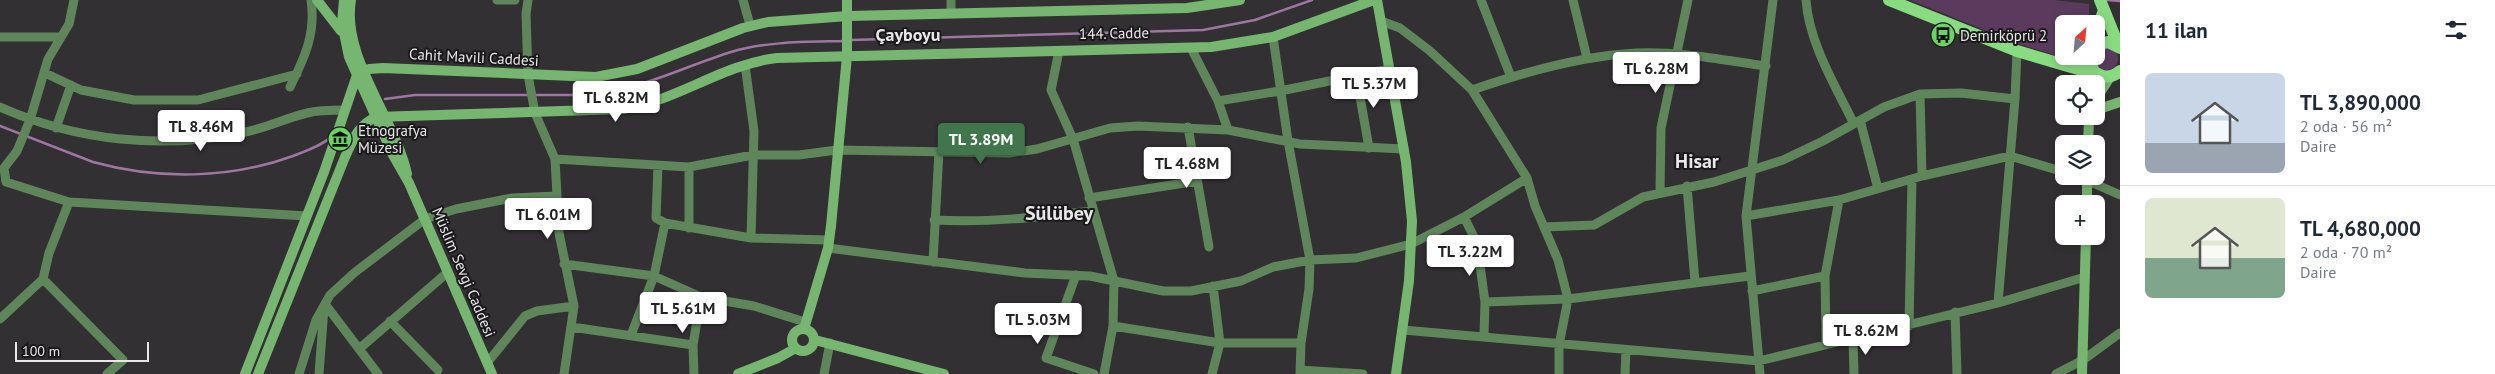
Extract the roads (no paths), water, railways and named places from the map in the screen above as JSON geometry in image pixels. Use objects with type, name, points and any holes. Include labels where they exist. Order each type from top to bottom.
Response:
[{"type":"main road","points":[[1889,0],[2075,75]]},
{"type":"main road","points":[[2102,5],[2120,33]]},
{"type":"main road","points":[[2102,5],[2120,47]]},
{"type":"main road","points":[[2105,43],[2108,42],[2120,47]]},
{"type":"main road","points":[[2092,65],[2093,70],[2113,76]]},
{"type":"street","points":[[74,0],[69,24],[48,59],[26,130],[17,151],[2,169],[6,182],[69,202],[307,216]]},
{"type":"street","points":[[290,87],[297,74],[313,30],[314,19],[311,0]]},
{"type":"street","points":[[317,0],[343,33]]},
{"type":"street","name":"Müslim Sevgi Caddesi","points":[[344,0],[341,14],[343,33],[349,57],[361,73]]},
{"type":"street","name":"Müslim Sevgi Caddesi","points":[[351,0],[351,31],[361,73],[381,117],[393,155],[409,183],[492,374]]},
{"type":"street","points":[[497,0],[514,0]]},
{"type":"street","points":[[528,0],[526,14],[529,80],[535,110],[555,159],[559,233],[574,306],[564,374]]},
{"type":"street","points":[[744,0],[750,25]]},
{"type":"street","points":[[564,264],[654,276],[701,297],[754,306],[805,325],[813,333],[815,340],[812,347],[806,351],[796,348],[792,342],[794,334],[805,325],[828,244],[848,44],[847,0]]},
{"type":"street","points":[[951,0],[952,13]]},
{"type":"street","name":"Cahit Mavili Caddesi","points":[[361,73],[383,68],[529,80],[596,78],[624,73],[750,25],[768,22],[848,21],[952,13],[1128,5],[1203,7],[1240,0]]},
{"type":"street","points":[[1375,0],[1404,149],[1410,202],[1411,244],[1403,330],[1396,374]]},
{"type":"street","name":"144. Cadde","points":[[381,117],[632,108],[745,65],[777,58],[1191,48],[1230,45],[1273,36],[1375,0]]},
{"type":"street","points":[[1481,0],[1510,77]]},
{"type":"street","points":[[1574,0],[1587,58]]},
{"type":"street","points":[[1660,193],[1661,128],[1688,0]]},
{"type":"street","points":[[1760,374],[1746,216],[1750,170],[1766,66],[1773,0]]},
{"type":"street","points":[[1806,0],[1807,15],[1814,38],[1857,122],[1878,189]]},
{"type":"street","points":[[1380,21],[1400,28],[1430,51],[1472,90],[1527,178],[1558,260],[1568,299],[1559,345],[1559,374]]},
{"type":"street","points":[[1273,36],[1288,141],[1310,260],[1309,289],[1301,343],[1300,372],[1363,374]]},
{"type":"street","points":[[0,37],[61,37]]},
{"type":"street","points":[[1191,48],[1218,101],[1228,130]]},
{"type":"street","points":[[1059,51],[1052,90],[1073,139],[1093,211],[1103,236],[1114,281],[1113,326],[1104,374]]},
{"type":"street","points":[[1998,303],[2015,98],[2017,51]]},
{"type":"street","points":[[1472,90],[1510,77],[1587,58],[1637,53],[1676,54],[1766,66]]},
{"type":"street","points":[[745,65],[754,131],[751,238]]},
{"type":"street","points":[[1218,101],[1280,91],[1356,74],[1389,69]]},
{"type":"street","points":[[45,73],[82,90],[134,100],[198,100],[297,74]]},
{"type":"street","points":[[245,374],[307,216],[345,110],[361,73]]},
{"type":"street","points":[[1356,74],[1369,148]]},
{"type":"street","points":[[2105,87],[2113,76]]},
{"type":"street","points":[[56,128],[70,85]]},
{"type":"street","points":[[1544,227],[1594,225],[1643,197],[1687,186],[1714,182],[1784,160],[1884,107],[1920,94],[1961,92],[2015,98]]},
{"type":"street","points":[[1920,94],[1922,176]]},
{"type":"street","points":[[2105,107],[2120,102]]},
{"type":"street","points":[[0,107],[30,120],[56,128],[140,142],[191,141],[265,127],[308,112],[345,110]]},
{"type":"street","points":[[258,374],[345,157],[358,130],[363,124],[381,117]]},
{"type":"street","points":[[555,159],[689,167],[754,156],[799,155],[837,150],[1009,153],[1073,139],[1110,128],[1188,127],[1228,130],[1300,144],[1404,149]]},
{"type":"street","points":[[1188,127],[1209,247]]},
{"type":"street","points":[[933,262],[939,151]]},
{"type":"street","points":[[1746,216],[1839,200],[1922,176],[2010,156],[2055,169]]},
{"type":"street","points":[[658,166],[656,218],[665,223],[751,238],[828,244],[933,262],[1025,273],[1076,275],[1162,291],[1191,291],[1242,281],[1273,267],[1310,260],[1356,258],[1411,244],[1464,217],[1527,178]]},
{"type":"street","points":[[689,167],[689,228]]},
{"type":"street","points":[[1909,326],[1912,179]]},
{"type":"street","points":[[1089,198],[1197,181]]},
{"type":"street","points":[[2100,185],[2120,195]]},
{"type":"street","points":[[1687,186],[1695,282]]},
{"type":"street","points":[[299,374],[316,320],[330,295],[354,273],[425,219],[456,209],[512,198],[557,196]]},
{"type":"street","points":[[1826,344],[1825,276],[1839,200]]},
{"type":"street","points":[[0,319],[43,279],[50,253],[69,202]]},
{"type":"street","points":[[934,220],[969,222],[1027,219],[1093,211]]},
{"type":"street","points":[[1464,217],[1477,243],[1485,302],[1484,335]]},
{"type":"street","points":[[631,335],[654,276],[665,223]]},
{"type":"street","points":[[2082,374],[2086,245]]},
{"type":"street","points":[[359,349],[448,272]]},
{"type":"street","points":[[1076,275],[1046,358],[1094,374]]},
{"type":"street","points":[[1485,302],[1568,299],[1750,276]]},
{"type":"street","points":[[1752,291],[1825,276]]},
{"type":"street","points":[[1403,330],[1484,335],[1559,345],[1759,361],[1909,326],[1955,312],[1998,303],[2085,277]]},
{"type":"street","points":[[43,279],[123,360],[107,374]]},
{"type":"street","points":[[1212,374],[1220,343],[1213,286]]},
{"type":"street","points":[[694,374],[694,345],[701,297]]},
{"type":"street","points":[[325,305],[378,374]]},
{"type":"street","points":[[319,374],[325,305]]},
{"type":"street","points":[[487,363],[525,316],[537,311],[574,306]]},
{"type":"street","points":[[1955,312],[1957,374]]},
{"type":"street","points":[[390,321],[438,370]]},
{"type":"street","points":[[1113,326],[1220,343],[1301,343]]},
{"type":"street","points":[[572,327],[694,345]]},
{"type":"street","points":[[2056,374],[2082,360],[2120,333]]},
{"type":"street","points":[[1853,339],[1854,374]]},
{"type":"street","points":[[815,340],[919,370],[944,374]]},
{"type":"street","points":[[824,374],[830,343]]},
{"type":"street","points":[[738,374],[757,371],[796,348]]},
{"type":"street","points":[[1625,374],[1626,350]]},
{"type":"waterway","points":[[851,40],[1203,30],[1255,20],[1312,0]]},
{"type":"waterway","points":[[2107,0],[2120,1]]},
{"type":"waterway","points":[[385,99],[415,95],[589,95],[644,83],[745,48],[788,43],[845,41]]},
{"type":"waterway","points":[[0,126],[93,162],[118,168],[168,174],[219,173],[269,164],[308,150],[331,137]]},
{"type":"place","name":"Demirköprü 2","points":[[1943,35]]},
{"type":"place","name":"Etnografya Müzesi","points":[[340,139]]},
{"type":"district","name":"Çayboyu","points":[[908,34]]},
{"type":"district","name":"Hisar","points":[[1697,161]]},
{"type":"district","name":"Sülübey","points":[[1059,213]]}]
